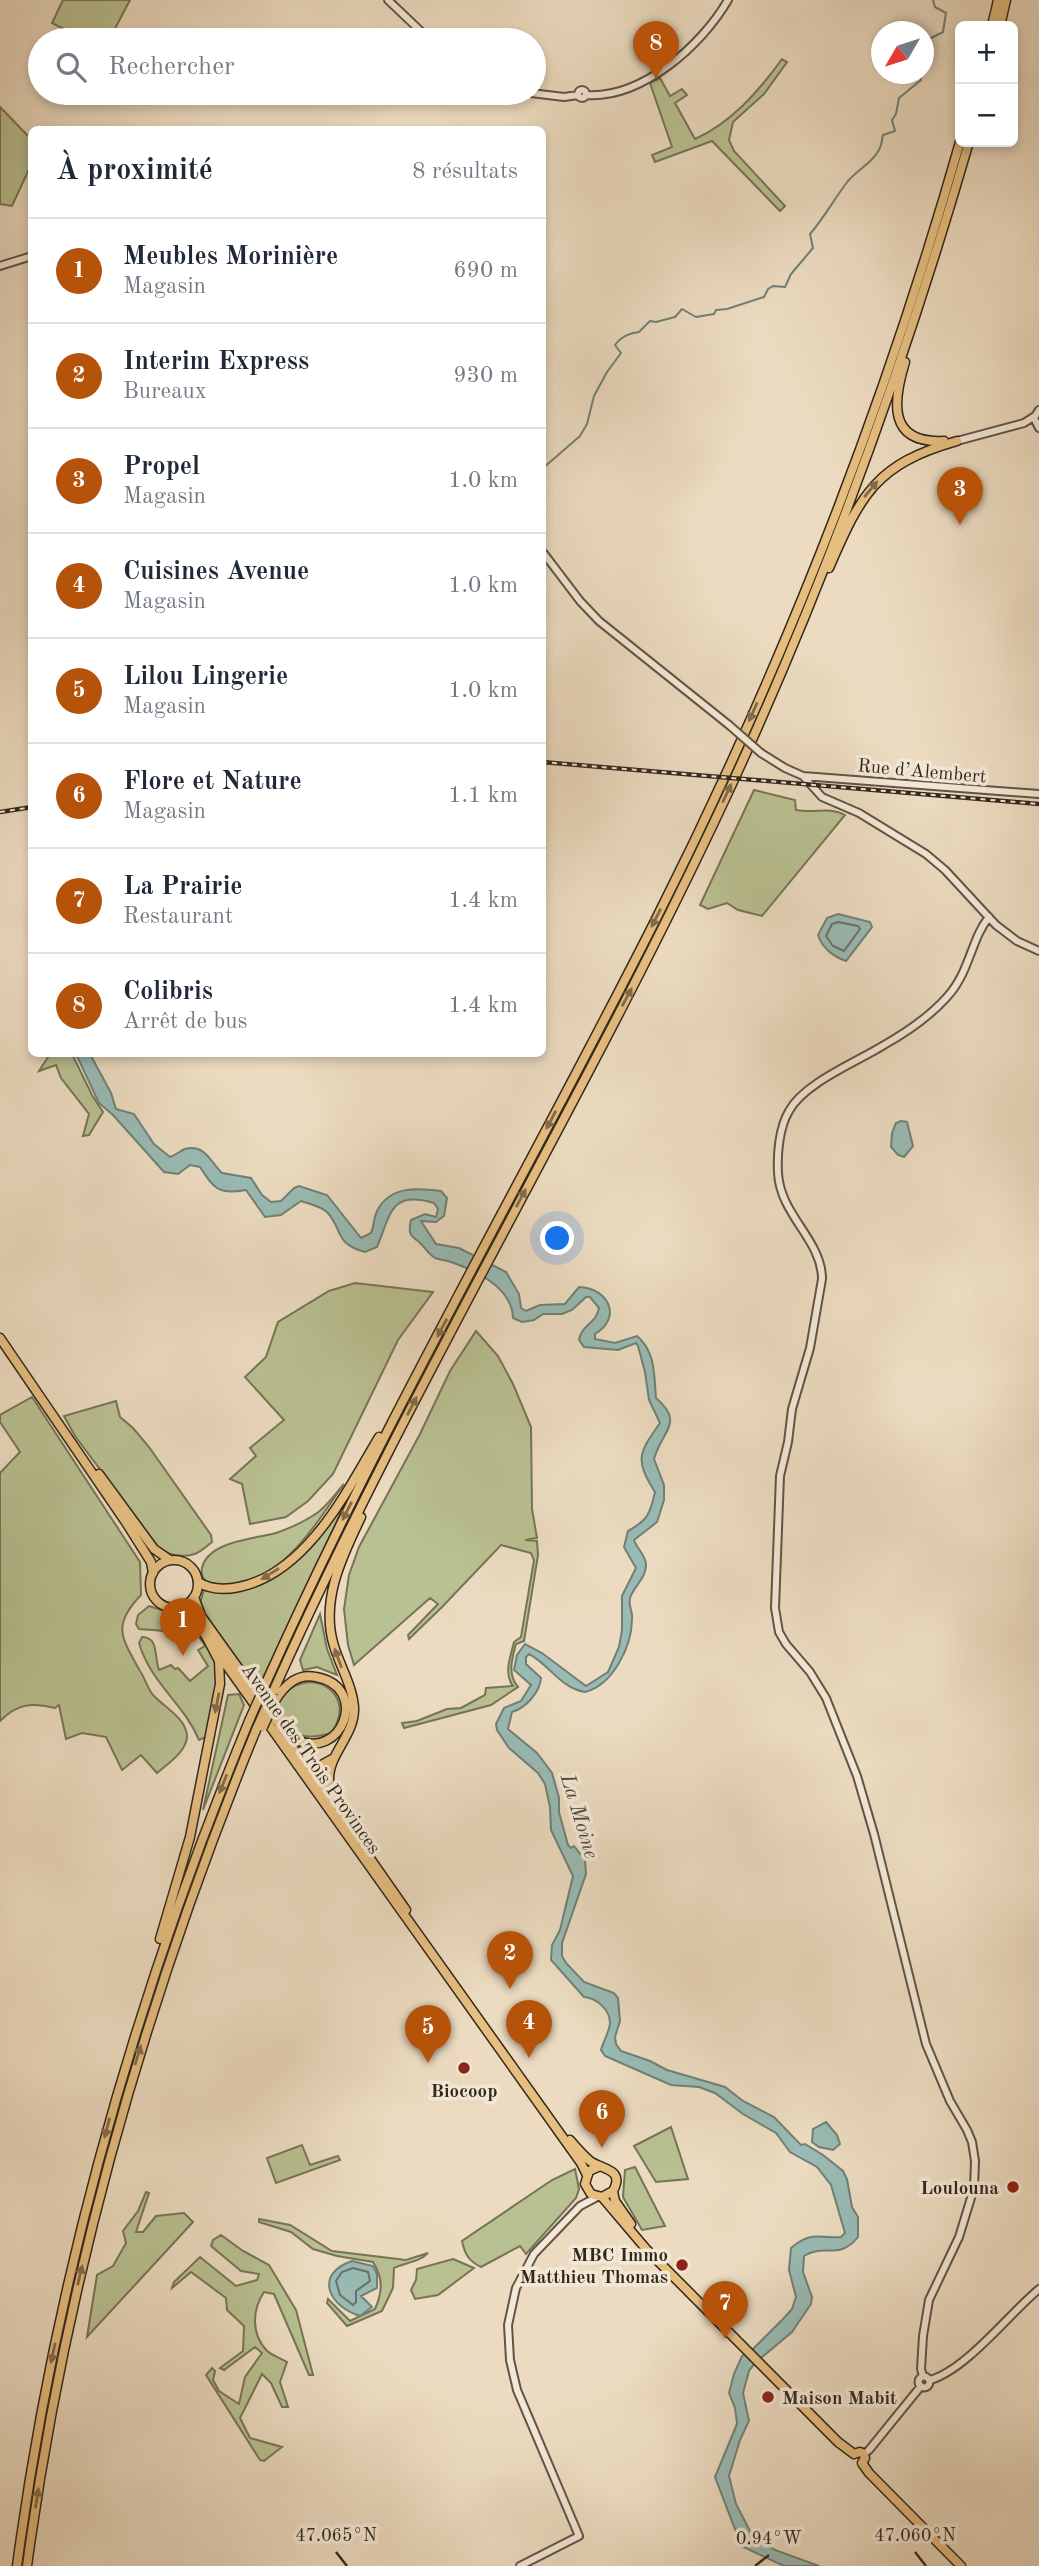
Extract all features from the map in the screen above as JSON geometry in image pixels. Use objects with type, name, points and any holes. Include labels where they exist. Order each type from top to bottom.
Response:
[{"type":"main road","points":[[993,21],[998,0]]},
{"type":"main road","points":[[1001,21],[1006,0]]},
{"type":"main road","points":[[27,2566],[44,2451],[66,2338],[105,2173],[130,2081],[171,1953],[211,1842],[248,1750],[332,1564],[475,1276],[480,1254],[657,916],[772,670],[828,535],[873,414],[912,300],[958,147]]},
{"type":"main road","points":[[17,2566],[39,2424],[78,2239],[121,2077],[155,1969],[208,1823],[249,1721],[316,1574],[389,1429],[475,1276],[489,1259],[687,876],[746,753],[815,591],[911,330],[967,147]]},
{"type":"main road","points":[[911,330],[912,337],[896,399],[897,414],[909,433],[923,440],[957,441]]},
{"type":"main road","points":[[815,591],[822,585],[855,511],[875,483],[909,457],[957,441]]},
{"type":"main road","points":[[0,1338],[146,1553],[153,1573]]},
{"type":"main road","points":[[61,1425],[154,1549],[170,1560],[180,1561],[191,1567],[198,1582],[194,1597],[177,1608],[165,1606],[155,1598],[150,1586],[153,1573],[160,1565],[170,1560]]},
{"type":"main road","points":[[198,1582],[212,1588],[238,1588],[265,1579],[283,1566],[328,1520],[382,1433],[389,1429]]},
{"type":"main road","points":[[340,1814],[330,1787],[330,1770],[350,1727],[354,1708],[330,1631],[331,1599],[334,1580],[381,1474],[381,1466]]},
{"type":"main road","name":"Avenue des Trois Provinces","points":[[194,1597],[201,1616],[395,1893],[418,1931]]},
{"type":"main road","name":"Avenue des Trois Provinces","points":[[177,1608],[190,1615],[207,1638],[418,1931],[582,2163],[587,2175]]},
{"type":"main road","points":[[155,1969],[153,1959],[187,1850],[220,1684],[219,1661],[207,1638]]},
{"type":"main road","points":[[272,1716],[293,1739],[318,1744],[330,1739],[337,1732],[346,1711],[341,1692],[327,1679],[309,1676],[296,1679],[274,1695]]},
{"type":"main road","points":[[281,1741],[306,1767],[323,1765],[334,1757]]},
{"type":"main road","points":[[356,1848],[391,1892],[395,1893]]},
{"type":"main road","name":"Avenue des Trois Provinces","points":[[549,2117],[588,2159],[600,2166]]},
{"type":"main road","points":[[658,2260],[619,2207],[613,2192],[615,2176],[609,2169],[600,2166],[592,2169],[587,2175],[587,2189],[599,2197],[636,2239],[838,2442],[860,2457],[869,2473],[961,2566]]},
{"type":"main road","points":[[599,2197],[613,2192]]},
{"type":"street","points":[[388,0],[417,28]]},
{"type":"street","points":[[546,95],[564,97],[606,93],[625,88],[656,73],[678,59],[707,30],[727,0]]},
{"type":"street","points":[[0,266],[28,257]]},
{"type":"street","points":[[957,441],[1024,423],[1037,413]]},
{"type":"street","points":[[1024,423],[1038,426],[1037,413]]},
{"type":"street","points":[[546,556],[599,621],[761,753],[803,776],[822,797],[859,813],[926,854],[1017,941],[1039,950]]},
{"type":"street","name":"Rue d’Alembert","points":[[803,776],[1039,794]]},
{"type":"street","points":[[921,2386],[918,2381],[923,2376],[923,2336],[929,2300],[959,2237],[974,2188],[975,2161],[967,2130],[950,2101],[926,2044],[857,1776],[826,1698],[810,1672],[786,1644],[776,1622],[775,1576],[780,1476],[792,1409],[810,1348],[822,1279],[822,1269],[816,1254],[793,1219],[782,1196],[778,1157],[789,1109],[799,1098],[908,1030],[948,997],[967,968],[989,917]]},
{"type":"street","points":[[580,2206],[587,2189]]},
{"type":"street","points":[[520,2566],[579,2536],[517,2390],[510,2360],[508,2325],[516,2288],[540,2246],[580,2206],[599,2197]]},
{"type":"street","points":[[921,2386],[927,2386],[930,2380],[967,2358],[1039,2289]]},
{"type":"street","points":[[923,2376],[930,2380]]},
{"type":"street","points":[[860,2457],[869,2450],[921,2386]]},
{"type":"green space","points":[[63,0],[130,0],[115,28],[62,28],[52,23]]},
{"type":"green space","points":[[782,59],[787,62],[764,94],[733,122],[729,140],[734,151],[785,206],[780,211],[712,141],[655,162],[652,155],[672,147],[650,83],[660,78],[670,96],[682,89],[687,95],[675,103],[695,139],[721,124],[743,105]]},
{"type":"green space","points":[[0,107],[28,136],[28,171],[12,206],[0,204]]},
{"type":"green space","points":[[754,790],[795,800],[796,810],[833,811],[845,815],[762,916],[738,910],[727,903],[708,909],[700,905]]},
{"type":"green space","points":[[48,1057],[73,1057],[103,1112],[89,1135],[83,1136],[89,1114],[61,1078],[56,1065],[39,1071]]},
{"type":"green space","points":[[355,1283],[433,1292],[398,1340],[333,1474],[308,1501],[286,1517],[250,1524],[242,1484],[230,1479],[256,1456],[250,1448],[284,1420],[245,1377],[266,1357],[278,1322],[329,1291]]},
{"type":"green space","points":[[476,1331],[498,1356],[531,1427],[532,1509],[537,1538],[525,1540],[537,1541],[538,1555],[524,1641],[516,1644],[512,1661],[512,1677],[518,1687],[491,1705],[404,1728],[402,1723],[417,1721],[447,1709],[461,1708],[485,1695],[486,1688],[513,1686],[509,1676],[509,1664],[514,1642],[521,1637],[534,1560],[531,1553],[501,1545],[409,1639],[408,1635],[438,1604],[430,1598],[354,1665],[348,1645],[344,1609],[349,1575],[359,1547],[420,1434],[450,1371]]},
{"type":"green space","points":[[32,1397],[140,1562],[141,1595],[126,1615],[122,1632],[124,1641],[151,1692],[179,1718],[187,1736],[180,1752],[157,1773],[141,1755],[122,1770],[106,1737],[82,1733],[66,1739],[59,1705],[55,1708],[25,1706],[12,1711],[0,1721],[0,1473],[20,1452],[0,1422],[0,1415]]},
{"type":"green space","points":[[116,1401],[120,1417],[149,1447],[211,1535],[212,1542],[199,1552],[181,1556],[168,1554],[159,1548],[75,1436],[64,1416]]},
{"type":"green space","points":[[344,1484],[297,1547],[268,1572],[251,1580],[225,1585],[213,1585],[204,1579],[202,1568],[213,1552],[233,1543],[276,1533],[300,1523],[322,1509]]},
{"type":"green space","points":[[344,1506],[261,1682],[279,1701],[290,1689],[302,1683],[315,1683],[335,1694],[339,1705],[338,1718],[331,1733],[314,1737],[301,1735],[278,1715],[199,1606],[204,1590],[227,1592],[248,1589],[284,1570]]},
{"type":"green space","points":[[149,1606],[190,1619],[214,1656],[219,1669],[206,1737],[199,1740],[185,1715],[151,1670],[139,1643],[142,1637],[154,1644],[159,1670],[171,1665],[175,1669],[178,1668],[190,1681],[208,1666],[198,1650],[205,1646],[188,1620],[180,1626],[178,1632],[139,1629],[136,1624],[138,1615]]},
{"type":"green space","points":[[320,1614],[327,1649],[337,1675],[317,1667],[303,1670],[300,1660]]},
{"type":"green space","points":[[239,1694],[244,1705],[203,1810],[228,1695]]},
{"type":"green space","points":[[671,2127],[688,2179],[656,2182],[634,2146]]},
{"type":"green space","points":[[302,2145],[310,2165],[338,2156],[340,2160],[276,2183],[267,2158]]},
{"type":"green space","points":[[635,2167],[665,2226],[642,2230],[623,2197],[625,2170]]},
{"type":"green space","points":[[575,2169],[579,2189],[576,2198],[526,2254],[520,2246],[481,2267],[466,2254],[462,2241],[552,2180]]},
{"type":"green space","points":[[146,2192],[149,2193],[136,2232],[143,2232],[156,2216],[184,2213],[193,2222],[87,2337],[97,2275],[113,2266],[126,2243],[123,2231],[138,2211]]},
{"type":"green space","points":[[259,2219],[290,2225],[332,2251],[406,2260],[428,2253],[416,2261],[394,2268],[393,2288],[382,2311],[347,2326],[327,2303],[328,2299],[350,2321],[375,2309],[381,2285],[373,2262],[313,2249],[291,2232],[259,2222]]},
{"type":"green space","points":[[221,2235],[269,2265],[296,2310],[313,2375],[309,2375],[274,2294],[264,2292],[255,2314],[256,2330],[267,2351],[287,2362],[280,2382],[288,2407],[282,2407],[271,2383],[262,2374],[240,2418],[250,2438],[282,2447],[264,2461],[260,2460],[206,2375],[212,2368],[215,2371],[213,2380],[219,2391],[239,2404],[245,2377],[262,2353],[255,2347],[224,2370],[220,2368],[243,2351],[244,2326],[227,2310],[226,2298],[191,2272],[172,2288],[174,2282],[200,2257],[236,2286],[257,2280],[259,2274],[241,2271],[211,2246],[213,2240]]},
{"type":"green space","points":[[453,2259],[474,2268],[438,2295],[415,2299],[411,2290],[417,2269]]},
{"type":"water","points":[[838,914],[870,922],[872,927],[846,961],[829,951],[818,935],[827,918]]},
{"type":"water","points":[[77,1057],[92,1057],[111,1093],[116,1109],[134,1114],[154,1144],[170,1157],[185,1149],[203,1151],[222,1173],[251,1178],[262,1195],[271,1202],[281,1201],[299,1186],[327,1195],[361,1238],[371,1233],[377,1211],[389,1196],[415,1189],[441,1191],[447,1198],[444,1216],[436,1222],[421,1221],[436,1244],[459,1248],[506,1272],[519,1294],[521,1308],[526,1311],[540,1305],[565,1304],[579,1287],[598,1292],[608,1304],[610,1312],[604,1327],[595,1334],[595,1339],[615,1343],[637,1336],[648,1349],[653,1365],[656,1398],[665,1407],[670,1421],[654,1459],[664,1485],[664,1500],[657,1522],[634,1540],[644,1557],[646,1569],[630,1598],[631,1630],[625,1652],[604,1681],[585,1692],[569,1686],[529,1654],[526,1664],[541,1678],[540,1683],[527,1703],[512,1712],[508,1729],[537,1753],[552,1773],[568,1845],[571,1848],[574,1846],[585,1860],[586,1874],[562,1943],[562,1956],[584,1982],[614,1993],[618,1998],[620,2021],[615,2037],[621,2051],[667,2070],[725,2087],[743,2101],[774,2117],[801,2145],[805,2144],[823,2155],[843,2171],[847,2179],[852,2207],[858,2217],[858,2237],[844,2248],[811,2252],[804,2256],[803,2272],[812,2297],[811,2304],[792,2332],[749,2371],[743,2393],[749,2421],[729,2476],[736,2504],[751,2533],[775,2550],[819,2566],[784,2566],[741,2546],[715,2477],[737,2424],[729,2393],[742,2356],[752,2350],[783,2319],[792,2309],[796,2297],[789,2270],[791,2248],[810,2237],[841,2237],[845,2233],[831,2185],[817,2167],[790,2152],[776,2133],[743,2114],[715,2093],[699,2087],[671,2085],[605,2056],[601,2050],[610,2026],[608,2013],[597,2002],[584,1997],[551,1960],[552,1945],[560,1930],[573,1876],[551,1830],[545,1784],[538,1773],[509,1748],[496,1724],[504,1708],[521,1701],[531,1685],[514,1670],[517,1655],[525,1644],[542,1653],[586,1686],[608,1672],[619,1647],[622,1596],[636,1568],[624,1547],[628,1531],[644,1520],[651,1506],[655,1492],[644,1472],[642,1457],[647,1442],[660,1423],[649,1400],[638,1346],[636,1343],[618,1350],[584,1347],[579,1340],[580,1335],[599,1308],[590,1297],[562,1314],[543,1314],[534,1320],[522,1322],[513,1318],[507,1298],[500,1289],[482,1276],[430,1255],[412,1236],[411,1220],[425,1214],[436,1217],[438,1209],[434,1203],[408,1200],[400,1203],[390,1215],[377,1247],[365,1252],[348,1245],[332,1218],[318,1207],[301,1201],[281,1215],[265,1217],[246,1190],[229,1192],[218,1189],[200,1167],[190,1165],[178,1174],[164,1172],[99,1103]]},
{"type":"water","points":[[907,1122],[913,1146],[904,1157],[891,1147],[892,1133],[896,1123]]},
{"type":"water","points":[[826,2122],[837,2135],[840,2144],[833,2150],[819,2147],[812,2142],[813,2129]]},
{"type":"water","points":[[352,2261],[373,2266],[377,2274],[377,2288],[361,2296],[372,2307],[360,2316],[340,2305],[330,2290],[329,2281],[333,2274]]},
{"type":"waterway","points":[[933,0],[935,7],[946,13],[943,32],[934,36]]},
{"type":"waterway","points":[[546,466],[580,436],[587,424],[594,396],[621,353],[615,345],[620,339],[639,332],[650,321],[675,317],[682,309],[696,317],[714,314],[716,310],[764,297],[773,286],[785,287],[791,274],[813,248],[810,234],[848,181],[879,151],[883,135],[895,131],[892,120],[899,98],[916,84]]},
{"type":"railway","points":[[546,762],[1039,804]]},
{"type":"railway","points":[[0,812],[28,808]]},
{"type":"place","name":"Colibris","points":[[656,79]]},
{"type":"place","name":"Propel","points":[[960,525]]},
{"type":"place","name":"Meubles Morinière","points":[[183,1656]]},
{"type":"place","name":"Interim Express","points":[[510,1989]]},
{"type":"place","name":"Cuisines Avenue","points":[[529,2058]]},
{"type":"place","name":"Lilou Lingerie","points":[[428,2063]]},
{"type":"place","name":"Biocoop","points":[[464,2068]]},
{"type":"place","name":"Flore et Nature","points":[[602,2148]]},
{"type":"place","name":"Loulouna","points":[[1013,2187]]},
{"type":"place","name":"MBC Immo Matthieu Thomas","points":[[682,2265]]},
{"type":"place","name":"La Prairie","points":[[725,2339]]},
{"type":"place","name":"Maison Mabit","points":[[768,2397]]},
{"type":"water label","name":"La Moine","points":[[580,1816]]}]
